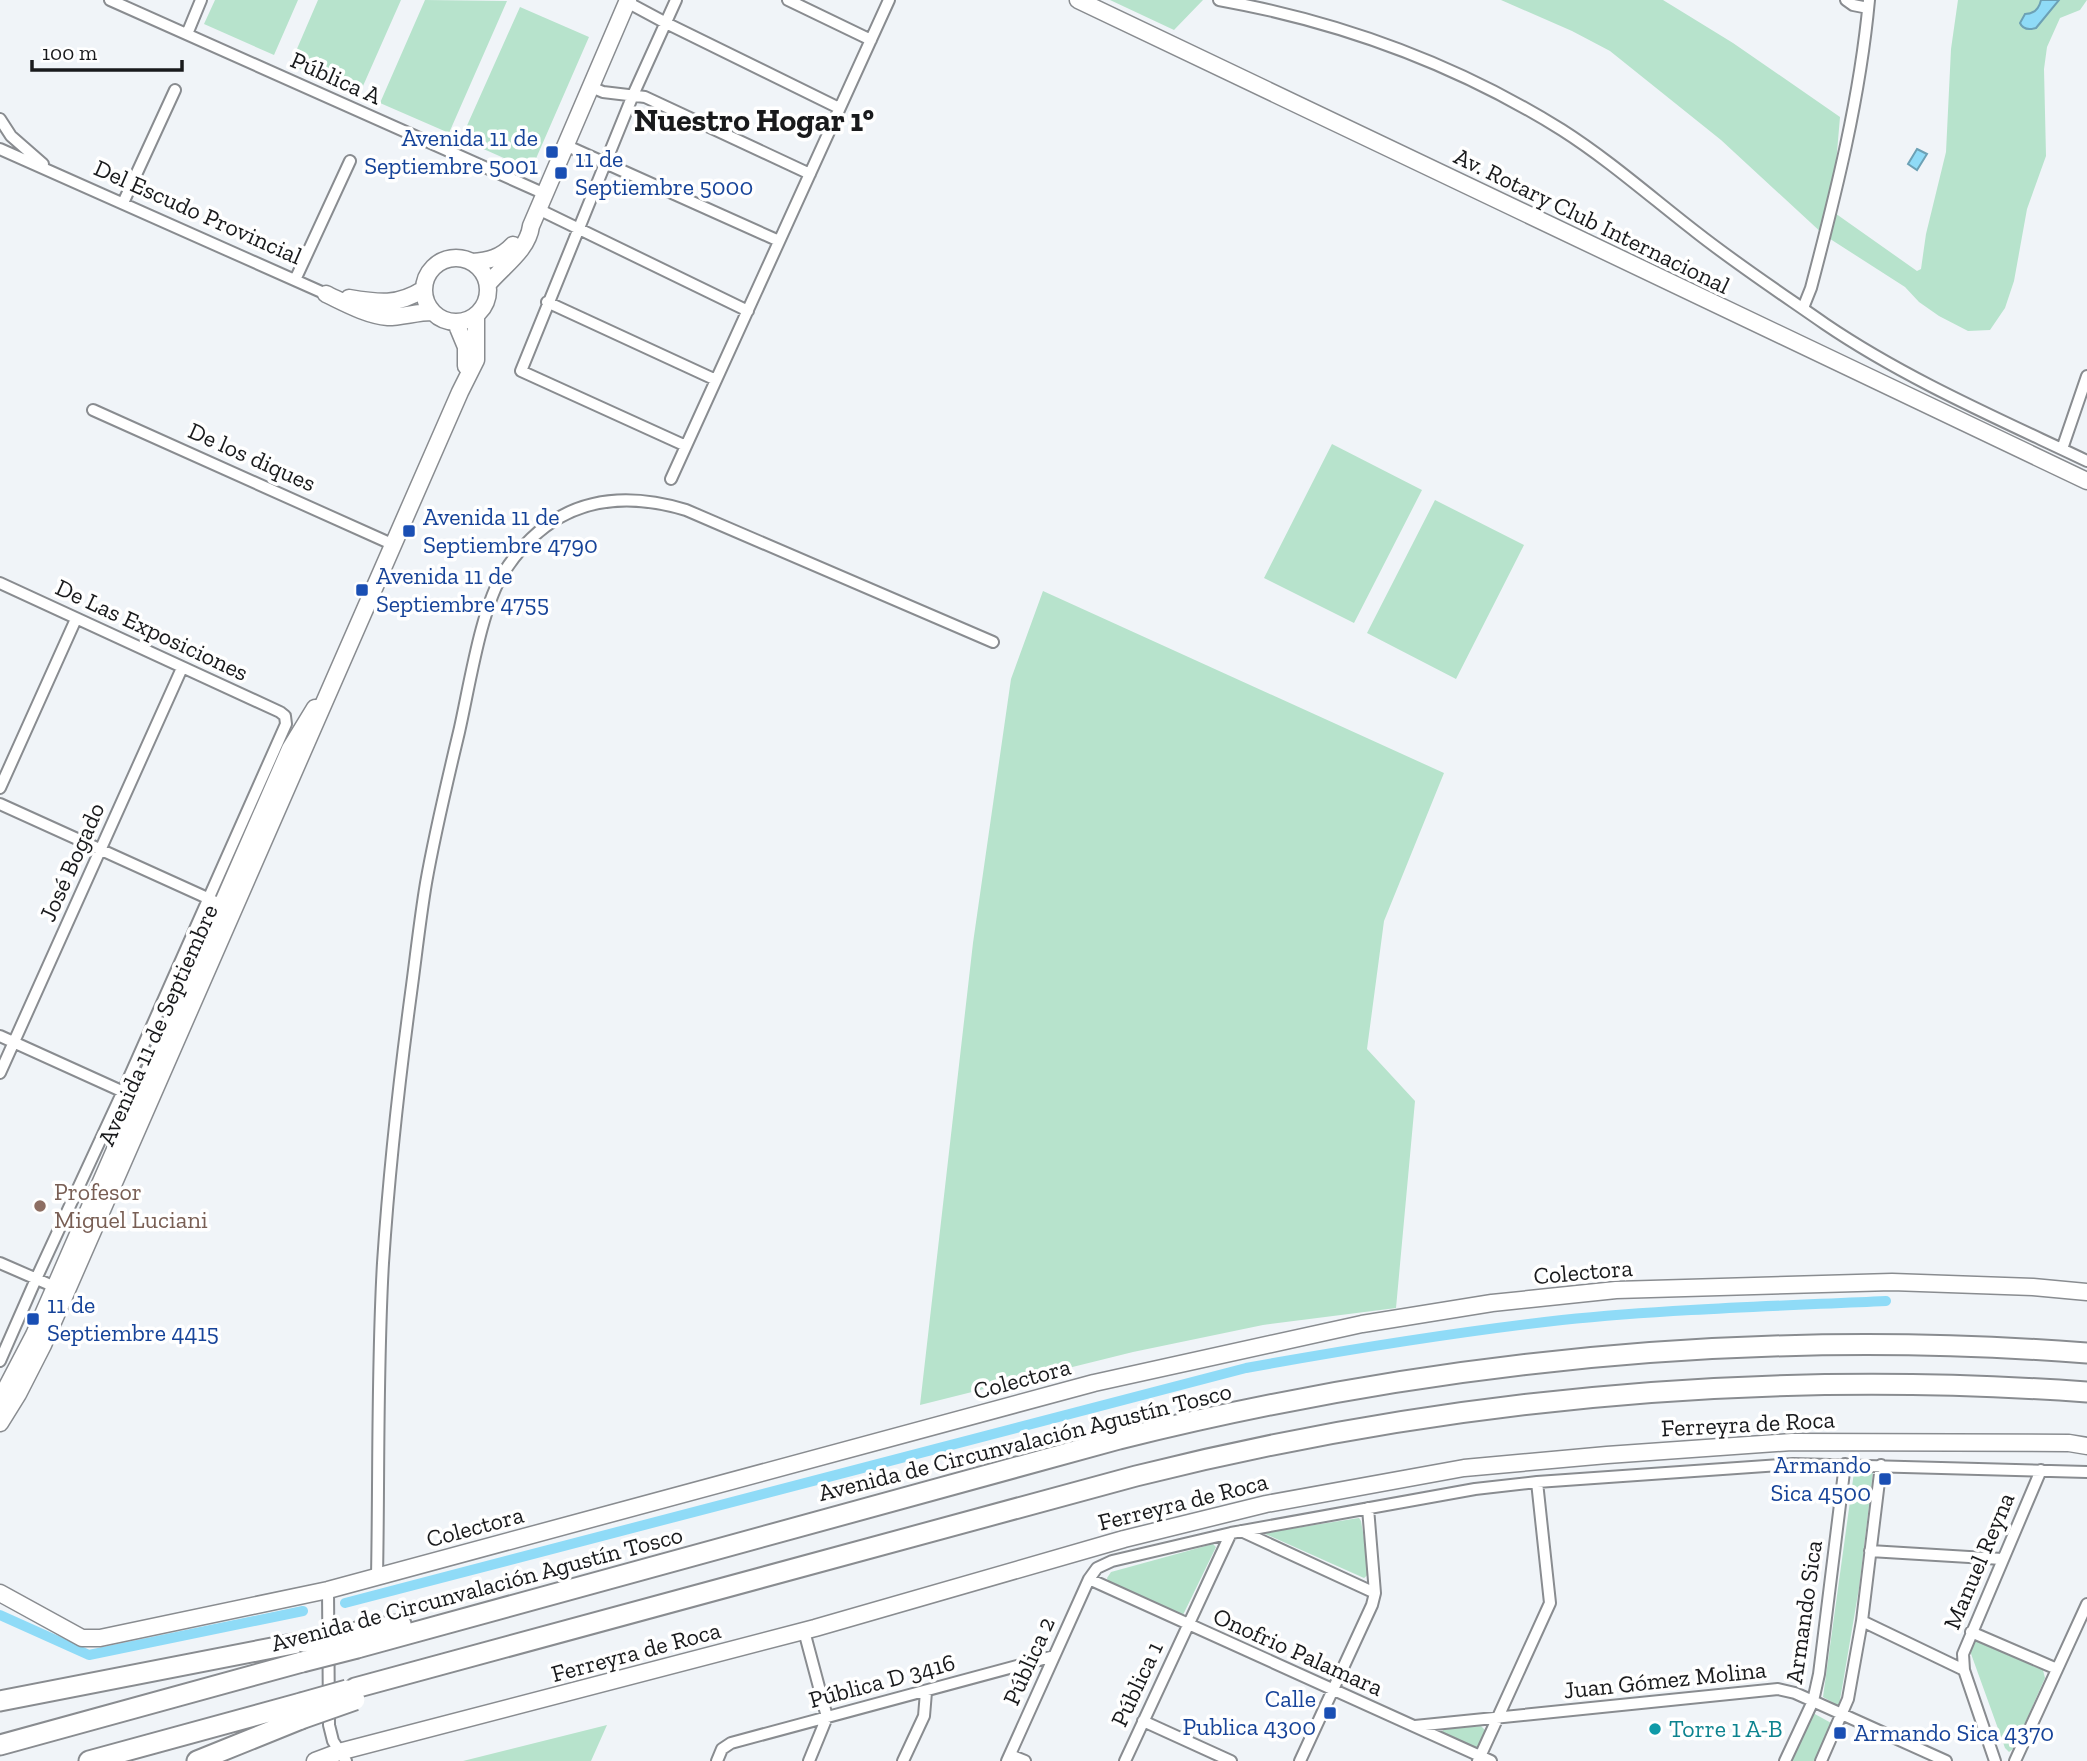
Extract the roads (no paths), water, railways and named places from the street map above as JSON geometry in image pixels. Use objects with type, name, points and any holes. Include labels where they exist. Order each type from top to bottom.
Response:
[{"type":"highway","name":"Avenida de Circunvalación Agustín Tosco","points":[[0,1745],[302,1662],[357,1640],[479,1614],[1163,1428],[1300,1399],[1394,1382],[1580,1358],[1755,1347],[1833,1344],[1978,1346],[2087,1353]]},
{"type":"highway","points":[[89,1761],[301,1711],[629,1613],[1188,1462],[1312,1436],[1454,1412],[1579,1397],[1741,1386],[1964,1385],[2087,1392]]},
{"type":"highway","points":[[0,1701],[303,1642],[357,1640]]},
{"type":"highway","points":[[197,1761],[301,1711]]},
{"type":"street","name":"Pública A","points":[[110,0],[545,194]]},
{"type":"street","points":[[187,34],[201,0]]},
{"type":"street","points":[[676,0],[633,95],[521,370],[686,446]]},
{"type":"street","points":[[788,0],[871,40]]},
{"type":"street","points":[[671,479],[889,0]]},
{"type":"street","name":"Av. Rotary Club Internacional","points":[[1078,0],[2087,481]]},
{"type":"street","points":[[1219,0],[1280,12],[1368,37],[1443,67],[1510,101],[1594,152],[1720,251],[1845,337],[1909,373],[2087,461]]},
{"type":"street","points":[[1803,308],[1811,288],[1849,133],[1863,52],[1868,4],[1853,5],[1846,0]]},
{"type":"street","points":[[488,284],[530,237],[531,226],[627,1],[839,108]]},
{"type":"street","points":[[591,87],[603,92],[645,97],[810,174]]},
{"type":"street","points":[[123,204],[175,90]]},
{"type":"street","name":"Del Escudo Provincial","points":[[0,118],[11,136],[53,172]]},
{"type":"street","points":[[565,145],[779,241]]},
{"type":"street","name":"Del Escudo Provincial","points":[[0,149],[326,294]]},
{"type":"street","points":[[295,280],[350,160]]},
{"type":"street","points":[[538,209],[748,311]]},
{"type":"street","points":[[472,262],[480,269],[488,284],[488,299],[483,309],[476,317],[456,323],[442,320],[432,312],[425,301],[424,289],[430,272],[444,260],[486,261],[507,252],[531,226]]},
{"type":"street","points":[[326,294],[391,302],[402,301],[424,289]]},
{"type":"street","points":[[326,294],[360,310],[378,315],[390,317],[432,312]]},
{"type":"street","points":[[547,302],[716,380]]},
{"type":"street","points":[[460,392],[476,360],[476,317]]},
{"type":"street","points":[[456,323],[466,347],[466,369],[460,392]]},
{"type":"street","points":[[2063,449],[2087,376]]},
{"type":"street","name":"Avenida 11 de Septiembre","points":[[222,905],[315,725],[460,392]]},
{"type":"street","name":"De los diques","points":[[93,410],[394,545]]},
{"type":"street","points":[[377,1577],[383,1263],[402,1057],[424,895],[435,836],[485,622],[502,575],[529,540],[564,514],[589,504],[610,500],[647,500],[686,510],[993,642]]},
{"type":"street","name":"De Las Exposiciones","points":[[0,583],[285,716],[286,724],[222,905]]},
{"type":"street","points":[[0,788],[76,619]]},
{"type":"street","name":"José Bogado","points":[[0,1073],[182,668]]},
{"type":"street","name":"Avenida 11 de Septiembre","points":[[0,1423],[29,1374],[289,749],[335,680]]},
{"type":"street","points":[[0,804],[222,905],[123,1091],[0,1361]]},
{"type":"street","points":[[0,1036],[144,1101]]},
{"type":"street","name":"Avenida 11 de Septiembre","points":[[0,1400],[34,1335],[144,1101]]},
{"type":"street","points":[[0,1263],[55,1287]]},
{"type":"street","name":"Colectora","points":[[0,1593],[82,1638],[93,1639],[328,1590],[1094,1383],[1362,1324],[1492,1303],[1616,1290],[1892,1282],[2034,1287],[2087,1292]]},
{"type":"street","name":"Ferreyra de Roca","points":[[315,1761],[343,1756],[804,1631],[1124,1539],[1266,1504],[1464,1468],[1792,1442],[2087,1444]]},
{"type":"street","name":"Ferreyra de Roca","points":[[1537,1482],[1749,1465],[1845,1464],[2087,1472]]},
{"type":"street","name":"Armando Sica","points":[[1785,1761],[1813,1701],[1819,1674],[1845,1464]]},
{"type":"street","points":[[1821,1761],[1849,1699],[1862,1621],[1881,1465]]},
{"type":"street","name":"Manuel Reyna","points":[[1964,1670],[1963,1654],[1971,1632],[2041,1470]]},
{"type":"street","points":[[1089,1579],[1097,1568],[1112,1561],[1236,1532],[1475,1489],[1537,1482],[1550,1603],[1498,1718],[1483,1759]]},
{"type":"street","points":[[1300,1761],[1372,1605],[1375,1593],[1367,1508]]},
{"type":"street","points":[[1236,1532],[1375,1593]]},
{"type":"street","name":"Pública 1","points":[[1125,1761],[1188,1625],[1236,1532]]},
{"type":"street","points":[[1870,1551],[2002,1559]]},
{"type":"street","name":"Onofrio Palamara","points":[[1089,1579],[1483,1759]]},
{"type":"street","name":"Pública 2","points":[[1009,1758],[1089,1579]]},
{"type":"street","points":[[328,1590],[329,1725],[333,1741],[343,1756]]},
{"type":"street","points":[[2015,1761],[2087,1604]]},
{"type":"street","points":[[1862,1621],[1964,1670],[1995,1761]]},
{"type":"street","points":[[804,1631],[827,1717],[809,1761]]},
{"type":"street","points":[[1971,1632],[2057,1670]]},
{"type":"street","name":"Pública D 3416","points":[[717,1761],[722,1749],[731,1742],[1054,1656]]},
{"type":"street","name":"Juan Gómez Molina","points":[[1415,1726],[1778,1689],[1795,1693],[1946,1761]]},
{"type":"street","points":[[903,1761],[924,1716],[926,1692]]},
{"type":"street","points":[[1143,1721],[1231,1761]]},
{"type":"street","points":[[1009,1758],[1025,1761]]},
{"type":"water","points":[[2041,0],[2059,0],[2036,28],[2025,28],[2020,23],[2025,14],[2036,10]]},
{"type":"water","points":[[1917,149],[1927,154],[1917,170],[1908,164]]},
{"type":"waterway","points":[[345,1603],[1246,1368],[1404,1341],[1562,1320],[1683,1310],[1886,1301]]},
{"type":"waterway","points":[[0,1615],[89,1655],[303,1611]]},
{"type":"place","name":"Avenida 11 de Septiembre 5001","points":[[552,152]]},
{"type":"place","name":"11 de Septiembre 5000","points":[[561,173]]},
{"type":"place","name":"Avenida 11 de Septiembre 4790","points":[[409,531]]},
{"type":"place","name":"Avenida 11 de Septiembre 4755","points":[[362,590]]},
{"type":"place","name":"Profesor Miguel Luciani","points":[[40,1206]]},
{"type":"place","name":"11 de Septiembre 4415","points":[[33,1319]]},
{"type":"place","name":"Armando Sica 4500","points":[[1885,1479]]},
{"type":"place","name":"Calle Publica 4300","points":[[1330,1713]]},
{"type":"place","name":"Torre 1 A-B","points":[[1655,1729]]},
{"type":"place","name":"Armando Sica 4370","points":[[1840,1733]]},
{"type":"district","name":"Nuestro Hogar 1°","points":[[754,120]]}]
